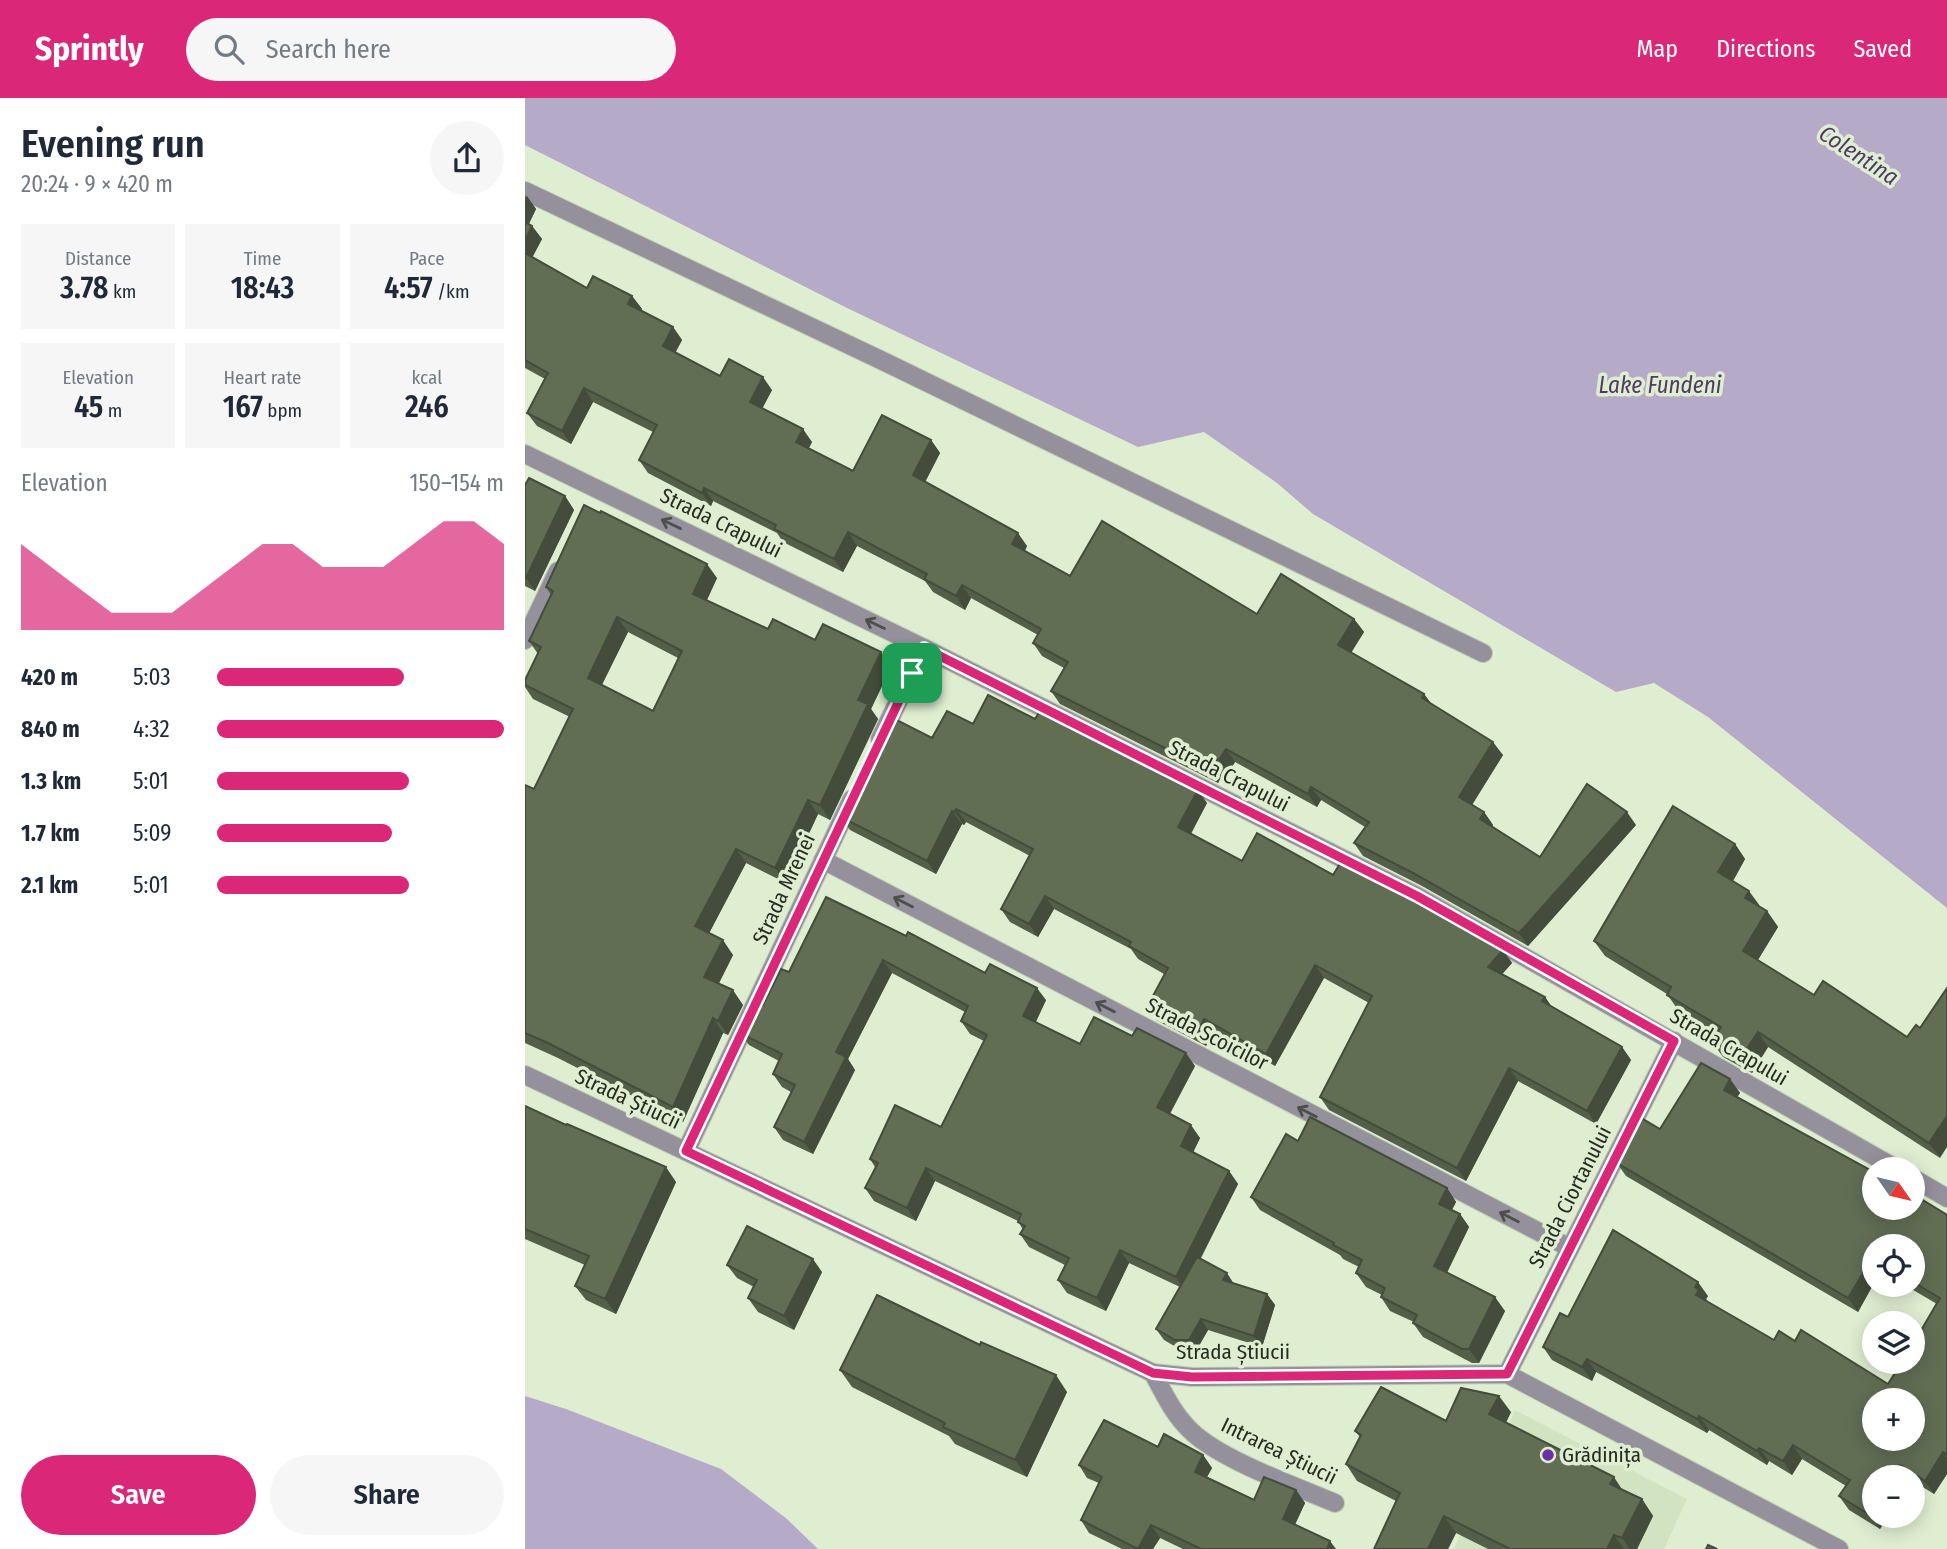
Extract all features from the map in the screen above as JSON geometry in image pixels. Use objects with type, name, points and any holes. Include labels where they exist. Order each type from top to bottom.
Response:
[{"type":"street","points":[[525,191],[887,363],[1483,653]]},
{"type":"street","name":"Strada Crapului","points":[[525,454],[924,648],[1417,896],[1876,1157]]},
{"type":"street","points":[[587,509],[597,488]]},
{"type":"street","points":[[525,640],[565,555]]},
{"type":"street","points":[[870,761],[924,648]]},
{"type":"street","name":"Strada Mrenei","points":[[686,1151],[858,786]]},
{"type":"street","name":"Strada Scoicilor","points":[[823,860],[1570,1248]]},
{"type":"street","name":"Strada Ciortanului","points":[[1507,1374],[1674,1041]]},
{"type":"street","name":"Strada Știucii","points":[[525,1075],[1153,1373],[1192,1377],[1507,1374],[1839,1549]]},
{"type":"street","points":[[1925,1185],[1947,1198]]},
{"type":"street","name":"Intrarea Știucii","points":[[1153,1373],[1169,1405],[1192,1432],[1229,1455],[1335,1503]]},
{"type":"shaded area","name":"Grădinița","points":[[1515,1410],[1687,1499],[1664,1549],[1454,1549]]},
{"type":"water","name":"Lake Fundeni","points":[[525,98],[1947,98],[1947,908],[1708,717],[1654,683],[1616,692],[1313,514],[1277,483],[1204,432],[1138,447],[845,307],[525,145]]},
{"type":"water","points":[[525,1396],[566,1409],[721,1469],[787,1519],[818,1549],[525,1549]]},
{"type":"building","points":[[525,222],[532,226],[525,241]]},
{"type":"building","points":[[525,253],[587,288],[593,276],[632,296],[628,304],[673,327],[663,346],[720,376],[729,359],[763,377],[750,402],[803,429],[796,442],[853,471],[882,415],[931,440],[913,475],[1018,533],[1012,544],[1070,576],[1102,521],[1257,614],[1281,574],[1354,619],[1338,645],[1424,694],[1422,698],[1493,742],[1459,797],[1484,812],[1480,819],[1540,857],[1587,784],[1627,812],[1519,933],[1354,843],[1369,822],[1311,787],[1308,794],[1226,749],[1219,760],[1215,758],[1209,770],[1051,691],[1068,662],[1033,643],[1041,629],[962,585],[956,596],[924,579],[927,574],[848,532],[834,559],[774,529],[776,525],[704,488],[702,493],[639,460],[657,425],[584,388],[562,431],[527,413],[548,373],[525,360]]},
{"type":"building","points":[[529,478],[565,496],[526,578],[525,485]]},
{"type":"building","points":[[584,505],[707,564],[693,594],[768,629],[773,619],[815,640],[823,624],[881,652],[858,700],[868,704],[820,805],[808,800],[775,868],[736,849],[695,926],[723,940],[704,977],[733,990],[718,1021],[713,1018],[673,1107],[525,1033],[525,785],[534,789],[573,709],[525,685],[541,647],[529,641],[553,591],[546,587]],"holes":[[[617,617],[682,651],[653,711],[588,678]]]},
{"type":"building","points":[[988,695],[1035,719],[1040,711],[1198,790],[1178,827],[1242,861],[1257,833],[1333,875],[1341,862],[1403,893],[1503,950],[1488,967],[1545,997],[1542,1001],[1622,1047],[1587,1111],[1509,1068],[1457,1168],[1320,1097],[1372,996],[1315,965],[1266,1054],[1204,1019],[1197,1033],[1147,1007],[1168,968],[1129,946],[1131,942],[1045,896],[1029,924],[1001,909],[1033,849],[956,809],[955,812],[952,811],[927,861],[841,817],[889,716],[932,738],[947,711],[973,724]]},
{"type":"building","points":[[1673,806],[1735,844],[1718,872],[1749,891],[1745,898],[1767,911],[1743,951],[1814,995],[1823,981],[1907,1037],[1916,1025],[1920,1028],[1947,988],[1947,1116],[1929,1143],[1758,1032],[1741,1058],[1712,1042],[1721,1027],[1667,995],[1671,987],[1594,941]]},
{"type":"building","points":[[826,897],[906,936],[908,932],[985,973],[990,964],[1037,988],[1023,1016],[1080,1044],[1094,1017],[1132,1036],[1137,1028],[1186,1053],[1157,1107],[1191,1125],[1181,1146],[1229,1171],[1176,1277],[1120,1250],[1097,1298],[1058,1280],[1069,1258],[1020,1234],[1025,1226],[1018,1222],[1021,1214],[926,1168],[907,1208],[865,1188],[878,1163],[870,1159],[895,1105],[941,1127],[987,1035],[961,1021],[968,1006],[883,960],[836,1052],[846,1057],[804,1142],[774,1127],[795,1085],[773,1074],[782,1054],[740,1033],[754,1001],[763,1005],[781,969],[789,972]]},
{"type":"building","points":[[1701,1063],[1730,1079],[1724,1090],[1862,1165],[1862,1220],[1925,1220],[1925,1201],[1947,1215],[1947,1455],[1943,1452],[1925,1481],[1925,1465],[1862,1465],[1862,1510],[1839,1496],[1850,1480],[1793,1445],[1783,1461],[1759,1448],[1757,1451],[1699,1416],[1697,1419],[1587,1359],[1582,1367],[1543,1347],[1560,1313],[1568,1317],[1613,1230],[1698,1282],[1695,1287],[1699,1290],[1696,1295],[1774,1340],[1779,1331],[1795,1341],[1801,1330],[1862,1368],[1862,1374],[1872,1374],[1888,1384],[1894,1374],[1925,1374],[1925,1324],[1940,1298],[1925,1289],[1925,1234],[1862,1234],[1862,1275],[1848,1298],[1617,1163],[1641,1118],[1660,1129]]},
{"type":"building","points":[[525,1106],[666,1167],[605,1299],[575,1286],[589,1256],[525,1229]]},
{"type":"building","points":[[1310,1117],[1447,1188],[1439,1204],[1460,1214],[1434,1266],[1495,1297],[1469,1349],[1462,1349],[1413,1323],[1417,1315],[1381,1297],[1385,1288],[1356,1273],[1362,1260],[1251,1197],[1286,1134],[1298,1141]]},
{"type":"building","points":[[747,1226],[813,1259],[784,1316],[748,1298],[757,1280],[727,1265]]},
{"type":"building","points":[[1197,1257],[1227,1273],[1223,1280],[1267,1294],[1254,1336],[1201,1319],[1189,1340],[1175,1340],[1156,1329]]},
{"type":"building","points":[[877,1295],[980,1345],[981,1342],[1056,1375],[1015,1460],[943,1427],[945,1423],[840,1370]]},
{"type":"building","points":[[1381,1387],[1446,1421],[1461,1388],[1499,1396],[1489,1414],[1614,1477],[1610,1484],[1642,1499],[1622,1538],[1614,1535],[1607,1549],[1510,1549],[1444,1516],[1428,1549],[1374,1549],[1400,1493],[1346,1464],[1361,1435],[1355,1431]]},
{"type":"building","points":[[1104,1420],[1158,1447],[1164,1434],[1203,1455],[1195,1472],[1254,1500],[1264,1477],[1296,1490],[1283,1519],[1330,1541],[1327,1549],[1201,1549],[1151,1525],[1138,1549],[1081,1520],[1102,1477],[1079,1465]]},
{"type":"place","name":"Grădinița","points":[[1548,1455]]},
{"type":"route","points":[[924,648],[1417,896],[1674,1041],[1507,1374],[1192,1377],[1153,1373],[686,1151],[912,673],[924,648]]},
{"type":"water label","name":"Colentina","points":[[1859,155]]}]
